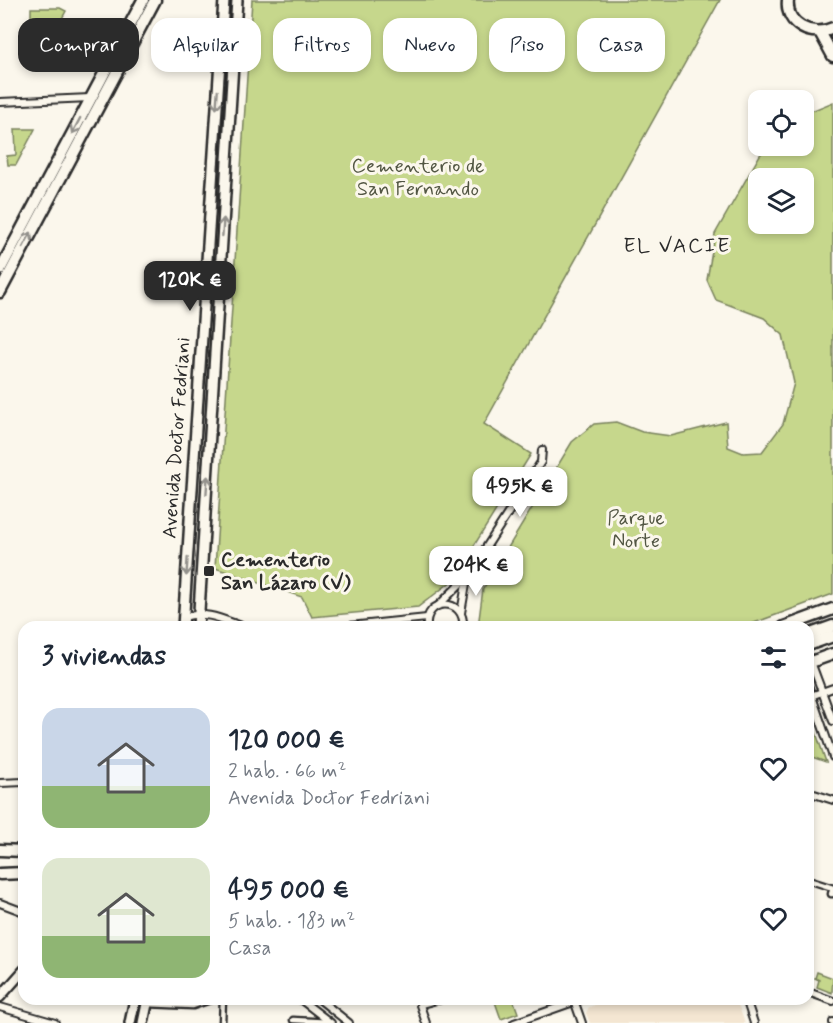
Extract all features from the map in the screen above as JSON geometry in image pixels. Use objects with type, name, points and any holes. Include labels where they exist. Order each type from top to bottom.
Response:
[{"type":"main road","points":[[0,270],[143,0]]},
{"type":"main road","points":[[0,292],[155,0]]},
{"type":"main road","name":"Avenida Doctor Fedriani","points":[[184,621],[224,0]]},
{"type":"main road","name":"Avenida Doctor Fedriani","points":[[198,621],[237,0]]},
{"type":"main road","points":[[788,0],[787,7],[794,22],[803,29],[820,33],[833,28]]},
{"type":"main road","points":[[820,33],[833,56]]},
{"type":"main road","points":[[800,621],[833,609]]},
{"type":"main road","points":[[814,633],[833,626]]},
{"type":"main road","points":[[814,643],[833,636]]},
{"type":"main road","points":[[814,661],[833,654]]},
{"type":"main road","points":[[0,850],[18,851]]},
{"type":"main road","points":[[0,874],[18,873]]},
{"type":"main road","points":[[130,1023],[134,1005]]},
{"type":"main road","points":[[143,1023],[147,1005]]},
{"type":"street","points":[[0,102],[91,98]]},
{"type":"street","points":[[398,621],[427,618],[430,612],[467,577],[541,462],[542,450]]},
{"type":"street","points":[[463,621],[461,613],[467,577]]},
{"type":"street","points":[[439,605],[451,605],[461,613]]},
{"type":"street","points":[[186,621],[199,614],[227,621]]},
{"type":"street","points":[[216,617],[217,621]]},
{"type":"street","points":[[814,672],[833,722]]},
{"type":"street","points":[[814,695],[833,688]]},
{"type":"street","points":[[814,707],[833,757]]},
{"type":"street","points":[[0,783],[18,782]]},
{"type":"street","points":[[814,794],[833,800]]},
{"type":"street","points":[[814,882],[833,888],[831,894],[833,894]]},
{"type":"street","points":[[0,903],[18,910]]},
{"type":"street","points":[[0,997],[18,977]]},
{"type":"street","points":[[814,994],[833,1001]]},
{"type":"street","points":[[222,1023],[223,1005]]},
{"type":"street","points":[[308,1005],[331,1022]]},
{"type":"street","points":[[326,1005],[349,1023]]},
{"type":"street","points":[[420,1005],[426,1023]]},
{"type":"street","points":[[514,1023],[561,1005]]},
{"type":"street","points":[[576,1005],[582,1023]]},
{"type":"street","points":[[748,1005],[754,1023]]},
{"type":"street","points":[[0,1007],[55,1023]]},
{"type":"street","points":[[293,1020],[331,1022]]},
{"type":"shaded area","points":[[595,1005],[738,1005],[745,1023],[590,1023],[586,1013],[589,1007]]},
{"type":"green space","name":"Cementerio de San Fernando","points":[[252,0],[720,0],[484,424],[531,454],[452,581],[418,607],[312,617],[302,597],[215,568],[247,72],[261,72],[261,18],[251,18]]},
{"type":"green space","points":[[31,8],[60,8],[66,11],[62,18],[31,18]]},
{"type":"green space","name":"Parque Norte","points":[[833,102],[833,594],[759,621],[479,621],[483,589],[572,442],[594,424],[616,422],[642,432],[671,436],[726,422],[728,447],[743,453],[762,452],[783,424],[794,383],[783,335],[764,318],[716,300],[707,280],[715,234],[748,176],[748,234],[814,234],[814,168],[753,168],[759,156],[814,156],[814,110]]},
{"type":"green space","points":[[15,129],[35,129],[16,165],[8,165],[7,156],[16,155]]},
{"type":"green space","points":[[814,727],[826,762],[814,758]]},
{"type":"green space","points":[[817,972],[833,978],[832,993],[817,987],[819,980],[815,978]]},
{"type":"green space","points":[[496,1005],[515,1005],[518,1013],[501,1019]]},
{"type":"place","name":"Cementerio San Lázaro (V)","points":[[209,571]]},
{"type":"district","name":"EL VACIE","points":[[677,246]]}]
